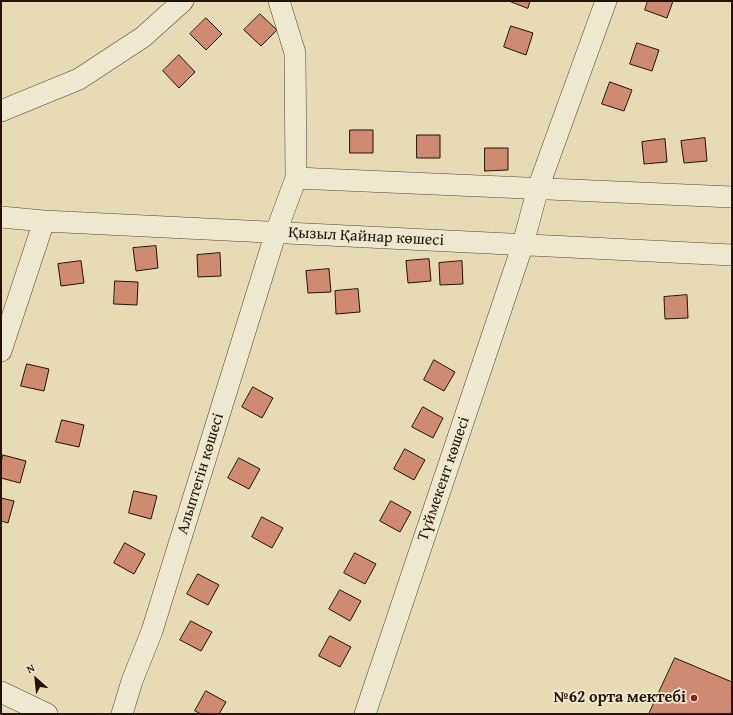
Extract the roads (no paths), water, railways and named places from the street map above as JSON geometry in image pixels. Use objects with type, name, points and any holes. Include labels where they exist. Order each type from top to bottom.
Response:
[{"type":"street","points":[[1,111],[79,79],[143,37],[183,1]]},
{"type":"street","points":[[278,1],[295,53],[296,178],[732,197]]},
{"type":"street","name":"Түймекент көшесі","points":[[365,714],[523,244],[538,188],[606,1]]},
{"type":"street","name":"Алыптегін көшесі","points":[[122,714],[132,681],[152,631],[276,232],[296,178]]},
{"type":"street","name":"Қызыл Қайнар көшесі","points":[[1,217],[44,221],[732,255]]},
{"type":"street","points":[[1,351],[44,221]]},
{"type":"street","points":[[1,692],[47,714]]},
{"type":"place","name":"№62 орта мектебі","points":[[694,698]]}]
